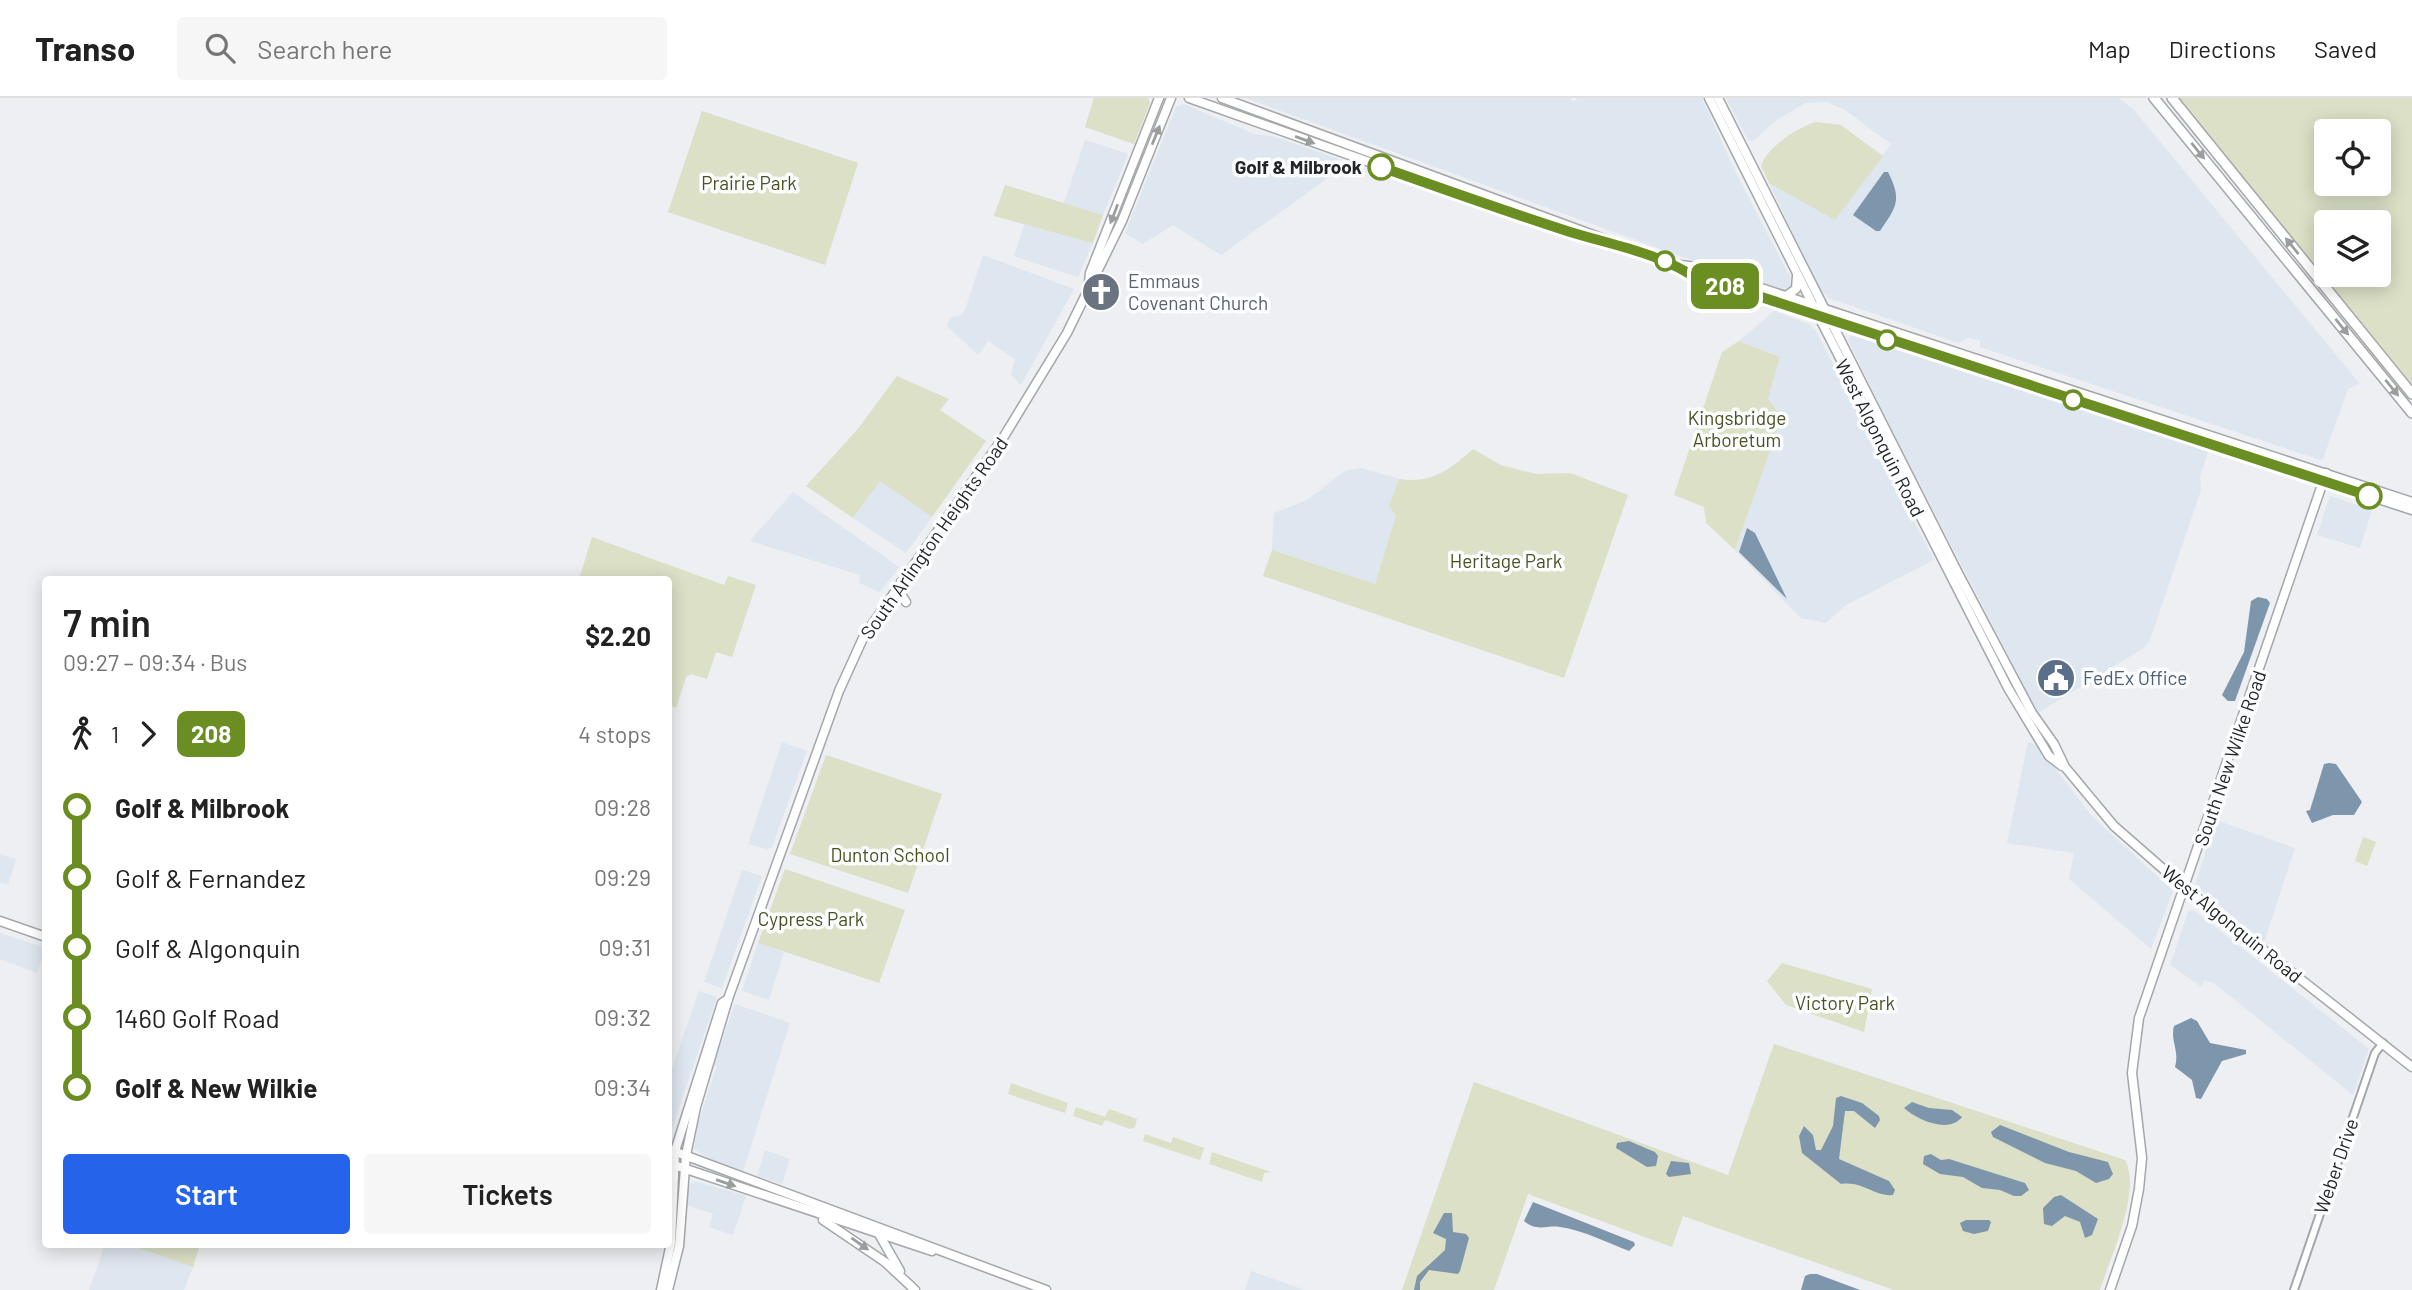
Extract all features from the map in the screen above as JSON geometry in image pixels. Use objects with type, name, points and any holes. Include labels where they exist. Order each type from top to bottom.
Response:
[{"type":"highway","points":[[2154,98],[2412,413]]},
{"type":"highway","points":[[2172,98],[2412,394]]},
{"type":"main road","name":"South Arlington Heights Road","points":[[1089,286],[1090,273],[1159,98]]},
{"type":"main road","name":"South Arlington Heights Road","points":[[668,1290],[679,1246],[686,1155],[696,1107],[728,999],[839,691],[864,636],[1008,430],[1067,333],[1121,223],[1171,98]]},
{"type":"main road","points":[[1189,98],[1538,222],[1594,236]]},
{"type":"main road","points":[[1222,98],[1672,264],[1688,273],[1831,322],[2324,477],[2412,502]]},
{"type":"main road","name":"West Algonquin Road","points":[[1709,98],[2008,688],[2049,755],[2065,768],[2115,826],[2185,888],[2412,1067]]},
{"type":"main road","name":"West Algonquin Road","points":[[1718,98],[2003,658],[2065,768]]},
{"type":"main road","points":[[1672,264],[1697,267],[1814,305],[2324,477],[2412,510]]},
{"type":"main road","points":[[1786,296],[1796,289],[1796,270]]},
{"type":"main road","name":"South New Wilke Road","points":[[2110,1290],[2132,1226],[2139,1189],[2142,1157],[2132,1073],[2135,1037],[2151,979],[2185,888],[2324,477]]},
{"type":"main road","points":[[887,602],[906,602],[902,596],[901,582]]},
{"type":"main road","points":[[0,921],[42,936]]},
{"type":"main road","name":"South Arlington Heights Road","points":[[672,1150],[722,1003],[728,999]]},
{"type":"main road","points":[[672,1150],[1046,1290]]},
{"type":"main road","points":[[672,1164],[881,1236],[948,1255]]},
{"type":"main road","points":[[811,1213],[856,1241],[915,1290]]},
{"type":"main road","points":[[867,1222],[881,1236],[905,1280]]},
{"type":"main road","name":"South Arlington Heights Road","points":[[661,1290],[670,1248]]},
{"type":"street","name":"Weber Drive","points":[[2294,1290],[2375,1053],[2383,1043]]},
{"type":"shaded area","points":[[1245,98],[1570,98],[1573,102],[1578,98],[1702,98],[1734,169],[1794,285],[1787,293],[1782,293]]},
{"type":"shaded area","points":[[1726,98],[2119,98],[2133,109],[2360,384],[2348,389],[2323,459],[1980,347],[1980,340],[1968,338],[1958,343],[1829,298],[1820,289],[1769,183],[1835,219],[1891,144],[1845,110],[1827,102],[1805,103],[1775,121],[1753,141],[1748,140]]},
{"type":"shaded area","points":[[1184,104],[1254,134],[1272,136],[1339,159],[1335,173],[1221,255],[1173,225],[1143,244],[1125,233],[1176,107]]},
{"type":"shaded area","points":[[1085,140],[1128,154],[1103,215],[1064,203]]},
{"type":"shaded area","points":[[1025,223],[1093,243],[1078,277],[1014,256]]},
{"type":"shaded area","points":[[983,255],[1074,289],[1021,385],[1011,375],[1015,359],[988,341],[978,355],[947,326],[950,318],[961,315],[965,310]]},
{"type":"shaded area","points":[[1774,311],[1809,324],[1816,331],[1840,378],[1842,389],[1847,391],[1863,424],[1867,439],[1873,442],[1934,560],[1846,605],[1826,623],[1801,618],[1735,550],[1782,417],[1768,399],[1780,357],[1739,341]]},
{"type":"shaded area","points":[[1851,335],[1969,369],[2209,449],[2200,477],[2201,490],[2150,640],[2145,647],[2038,713],[1895,436],[1848,340]]},
{"type":"shaded area","points":[[1362,468],[1399,479],[1389,506],[1396,516],[1375,584],[1272,550],[1274,513],[1307,500],[1345,471]]},
{"type":"shaded area","points":[[880,481],[932,517],[906,553],[853,518]]},
{"type":"shaded area","points":[[793,492],[899,567],[880,592],[859,583],[860,575],[750,541]]},
{"type":"shaded area","points":[[2330,496],[2372,510],[2360,548],[2317,535]]},
{"type":"shaded area","points":[[782,742],[807,751],[772,847],[767,849],[748,844]]},
{"type":"shaded area","points":[[2028,742],[2037,745],[2091,815],[2173,891],[2151,949],[2069,879],[2074,853],[2007,843]]},
{"type":"shaded area","points":[[2216,820],[2295,848],[2264,942],[2195,885]]},
{"type":"shaded area","points":[[0,854],[16,859],[8,885],[0,882]]},
{"type":"shaded area","points":[[742,870],[762,876],[722,988],[704,982]]},
{"type":"shaded area","points":[[2194,910],[2369,1049],[2353,1095],[2214,983],[2204,980],[2202,987],[2170,965],[2188,912]]},
{"type":"shaded area","points":[[0,933],[42,947],[37,973],[0,959]]},
{"type":"shaded area","points":[[758,943],[784,952],[769,1000],[742,991]]},
{"type":"shaded area","points":[[699,991],[717,997],[672,1128],[672,1068]]},
{"type":"shaded area","points":[[735,1004],[790,1023],[743,1171],[713,1161],[694,1149],[697,1126],[717,1066],[713,1065]]},
{"type":"shaded area","points":[[765,1150],[790,1159],[782,1184],[757,1176]]},
{"type":"shaded area","points":[[694,1181],[746,1196],[733,1235],[709,1227],[713,1214],[687,1205],[688,1187]]},
{"type":"shaded area","points":[[104,1248],[138,1248],[193,1267],[184,1290],[89,1290]]},
{"type":"shaded area","points":[[1251,1271],[1293,1286],[1305,1290],[1245,1290]]},
{"type":"green space","points":[[1094,98],[1148,98],[1150,103],[1134,144],[1085,127]]},
{"type":"green space","points":[[2172,98],[2412,98],[2412,394],[2325,287],[2391,287],[2391,210],[2314,210],[2314,273]]},
{"type":"green space","name":"Prairie Park","points":[[702,111],[858,163],[825,265],[668,212]]},
{"type":"green space","points":[[1816,122],[1841,125],[1883,156],[1835,220],[1769,183],[1761,166],[1769,152],[1784,139]]},
{"type":"green space","points":[[1005,185],[1103,215],[1093,243],[994,216]]},
{"type":"green space","name":"Kingsbridge Arboretum","points":[[1739,341],[1780,357],[1768,399],[1782,417],[1735,550],[1706,523],[1704,507],[1674,495],[1722,352]]},
{"type":"green space","points":[[897,376],[949,399],[940,410],[986,441],[932,517],[880,481],[853,518],[806,486],[857,430]]},
{"type":"green space","name":"Heritage Park","points":[[1473,449],[1501,465],[1536,474],[1570,473],[1628,495],[1564,678],[1263,576],[1272,550],[1375,584],[1396,516],[1389,506],[1399,479],[1421,479],[1439,474]]},
{"type":"green space","points":[[592,537],[724,585],[728,576],[756,585],[732,657],[716,652],[707,679],[691,674],[686,677],[676,708],[672,706],[672,576],[580,576]]},
{"type":"green space","name":"Dunton School","points":[[826,755],[942,794],[908,893],[790,854]]},
{"type":"green space","points":[[2363,837],[2376,842],[2367,866],[2355,861]]},
{"type":"green space","name":"Cypress Park","points":[[785,869],[905,910],[879,983],[758,943]]},
{"type":"green space","name":"Victory Park","points":[[1782,963],[1872,989],[1864,1032],[1786,1005],[1767,981]]},
{"type":"green space","points":[[1774,1044],[2125,1160],[2130,1188],[2127,1206],[2100,1290],[1894,1290],[1683,1216],[1672,1247],[1528,1194],[1494,1290],[1402,1290],[1474,1082],[1728,1175]]},
{"type":"green space","points":[[1011,1083],[1068,1103],[1065,1113],[1008,1094]]},
{"type":"green space","points":[[1076,1107],[1105,1117],[1109,1109],[1137,1119],[1135,1127],[1130,1129],[1105,1120],[1102,1126],[1073,1116]]},
{"type":"green space","points":[[1145,1134],[1171,1143],[1173,1137],[1204,1148],[1200,1160],[1143,1141]]},
{"type":"green space","points":[[1212,1152],[1271,1172],[1264,1173],[1262,1182],[1209,1164]]},
{"type":"green space","points":[[138,1248],[199,1248],[193,1267]]},
{"type":"water","points":[[1884,172],[1888,172],[1892,182],[1896,203],[1880,231],[1876,231],[1853,215]]},
{"type":"water","points":[[1747,528],[1755,533],[1787,599],[1739,552]]},
{"type":"water","points":[[2258,597],[2267,599],[2270,603],[2235,701],[2228,701],[2222,695],[2244,652],[2251,601]]},
{"type":"water","points":[[2324,764],[2336,764],[2362,802],[2354,815],[2333,815],[2312,823],[2306,811],[2310,810]]},
{"type":"water","points":[[2191,1018],[2197,1021],[2210,1043],[2246,1050],[2246,1054],[2222,1061],[2201,1099],[2196,1098],[2192,1080],[2175,1067],[2174,1026]]},
{"type":"water","points":[[1841,1096],[1862,1103],[1879,1116],[1880,1120],[1875,1128],[1854,1111],[1845,1111],[1839,1159],[1889,1181],[1895,1190],[1893,1195],[1880,1194],[1856,1185],[1841,1184],[1802,1153],[1799,1136],[1804,1126],[1813,1135],[1816,1150],[1821,1150],[1833,1126],[1836,1098]]},
{"type":"water","points":[[1912,1102],[1929,1108],[1952,1110],[1962,1117],[1956,1122],[1941,1125],[1925,1121],[1904,1108]]},
{"type":"water","points":[[2000,1125],[2069,1152],[2108,1162],[2113,1174],[2109,1179],[2096,1183],[2076,1171],[2045,1163],[1993,1137],[1991,1132]]},
{"type":"water","points":[[1629,1141],[1655,1152],[1658,1156],[1656,1166],[1647,1167],[1616,1148],[1617,1143]]},
{"type":"water","points":[[1931,1154],[1941,1160],[1949,1159],[2025,1183],[2029,1190],[2021,1196],[2014,1196],[2000,1190],[1982,1188],[1963,1177],[1940,1174],[1923,1164],[1924,1156]]},
{"type":"water","points":[[1671,1161],[1689,1163],[1691,1174],[1669,1177],[1666,1174]]},
{"type":"water","points":[[2061,1195],[2098,1219],[2092,1235],[2085,1238],[2080,1222],[2065,1216],[2052,1226],[2044,1224],[2043,1208],[2054,1197]]},
{"type":"water","points":[[1533,1202],[1634,1242],[1635,1245],[1629,1251],[1569,1229],[1533,1226],[1524,1221]]},
{"type":"water","points":[[1444,1213],[1452,1213],[1453,1232],[1466,1234],[1469,1238],[1460,1271],[1458,1274],[1429,1270],[1420,1282],[1420,1290],[1414,1290],[1417,1276],[1445,1250],[1446,1239],[1433,1233]]},
{"type":"water","points":[[1966,1220],[1991,1222],[1988,1231],[1974,1234],[1963,1231],[1960,1223]]},
{"type":"water","points":[[1817,1274],[1860,1290],[1801,1290],[1805,1276]]},
{"type":"bus line","name":"208","points":[[1381,167],[1578,235],[1594,236],[1672,264],[1688,273],[1820,318],[2369,496]]},
{"type":"place","name":"Golf & Milbrook","points":[[1381,167]]},
{"type":"place","name":"Emmaus Covenant Church","points":[[1101,292]]},
{"type":"place","name":"FedEx Office","points":[[2056,678]]}]
